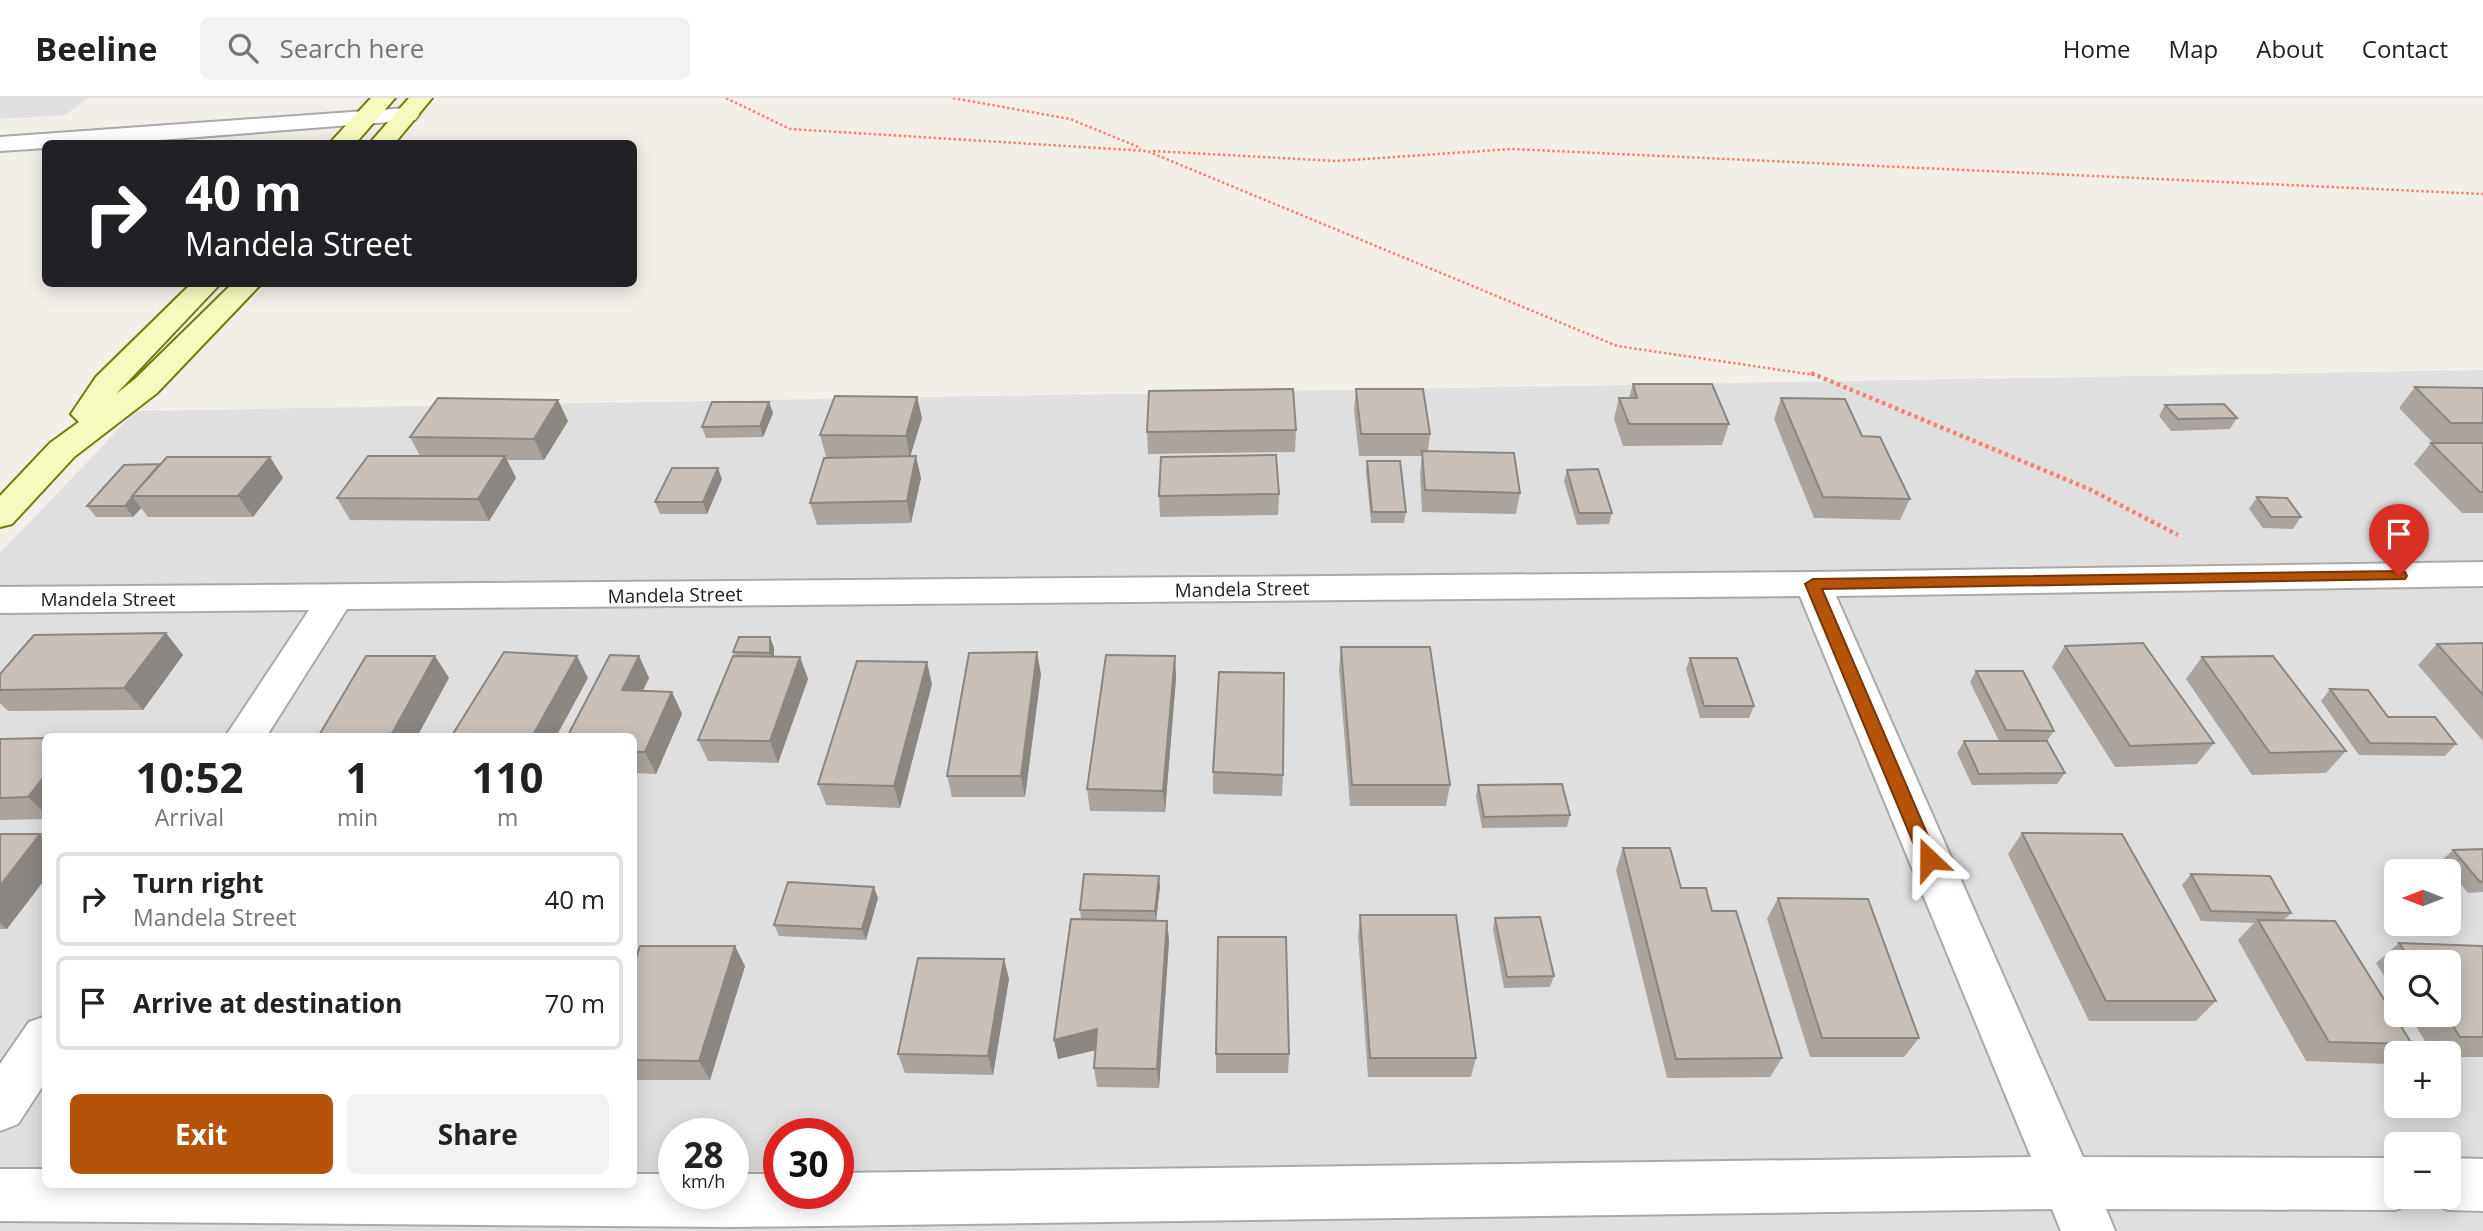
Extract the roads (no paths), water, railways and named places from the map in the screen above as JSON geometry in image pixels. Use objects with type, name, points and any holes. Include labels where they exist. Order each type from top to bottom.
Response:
[{"type":"main road","points":[[345,140],[384,98]]},
{"type":"main road","points":[[385,140],[414,107]]},
{"type":"main road","points":[[0,516],[62,450],[107,384],[203,287]]},
{"type":"main road","points":[[62,450],[146,386],[244,287]]},
{"type":"street","points":[[56,140],[367,118],[414,107]]},
{"type":"street","points":[[0,144],[42,141]]},
{"type":"street","name":"Mandela Street","points":[[0,600],[1813,584],[2483,575]]},
{"type":"street","points":[[1813,584],[2088,1231]]},
{"type":"street","points":[[248,733],[336,598]]},
{"type":"street","points":[[0,1107],[42,1044]]},
{"type":"street","points":[[0,1195],[731,1216],[2067,1183],[2384,1184]]},
{"type":"street","points":[[2461,1184],[2483,1185]]}]
